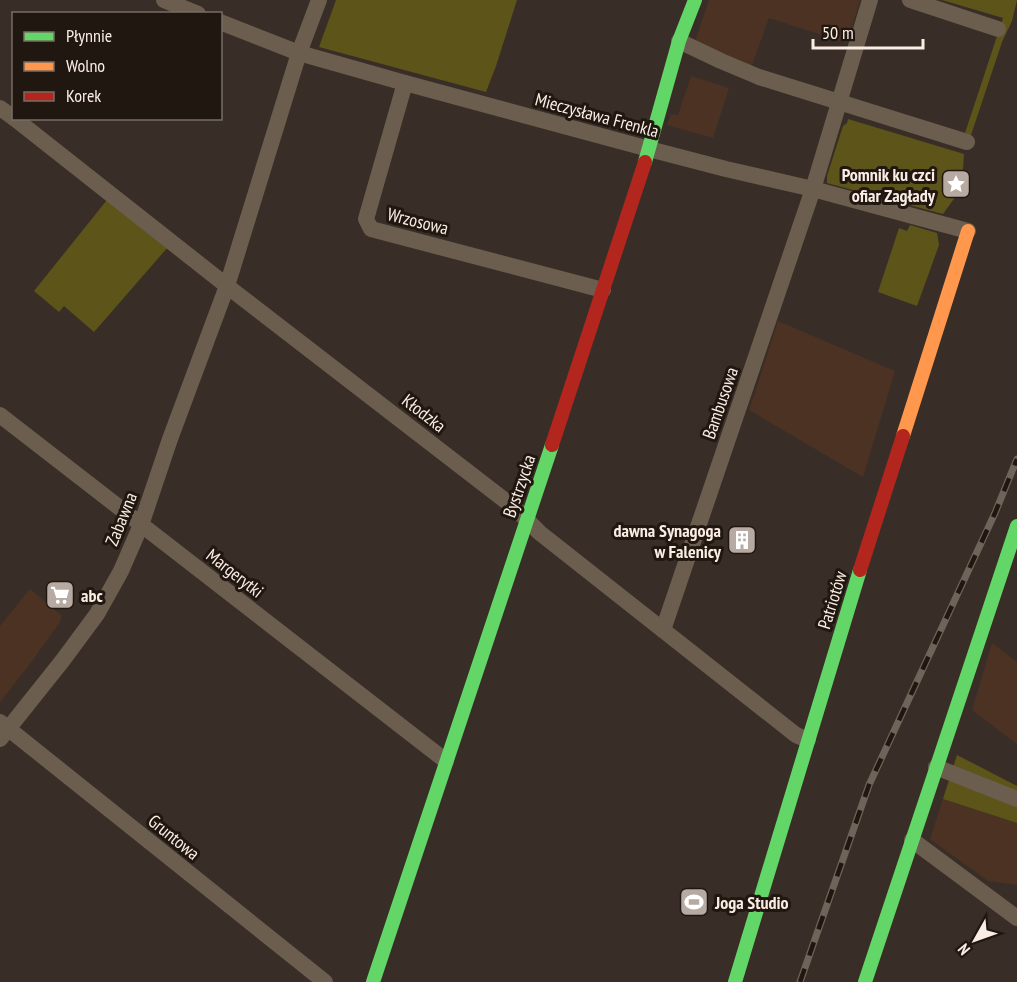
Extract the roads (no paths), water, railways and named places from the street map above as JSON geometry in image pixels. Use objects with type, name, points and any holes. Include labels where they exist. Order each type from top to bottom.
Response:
[{"type":"main road","name":"Bystrzycka","points":[[373,982],[603,291],[649,149],[680,41],[695,0]]},
{"type":"main road","name":"Patriotów","points":[[735,982],[926,358],[968,231]]},
{"type":"main road","points":[[865,982],[1017,526]]},
{"type":"street","points":[[164,0],[193,12]]},
{"type":"street","name":"Zabawna","points":[[3,730],[63,660],[97,614],[121,571],[141,525],[227,286],[299,53],[319,0]]},
{"type":"street","name":"Bambusowa","points":[[663,630],[813,189],[870,0]]},
{"type":"street","points":[[910,0],[998,29]]},
{"type":"street","name":"Mieczysława Frenkla","points":[[222,23],[299,53],[405,83],[968,231]]},
{"type":"street","points":[[680,41],[759,77],[967,142]]},
{"type":"street","name":"Wrzosowa","points":[[405,83],[366,219],[371,229],[603,291]]},
{"type":"street","name":"Kłodzka","points":[[17,120],[516,509],[540,532],[796,735],[808,740]]},
{"type":"street","name":"Margerytki","points":[[0,415],[446,761]]},
{"type":"street","points":[[1003,568],[1017,578]]},
{"type":"street","name":"Gruntowa","points":[[3,730],[325,982]]},
{"type":"street","points":[[936,767],[1017,799]]},
{"type":"street","points":[[912,840],[1017,918]]},
{"type":"railway","points":[[800,982],[869,785],[995,513],[1017,459]]},
{"type":"place","name":"Pomnik ku czci ofiar Zagłady","points":[[956,184]]},
{"type":"place","name":"dawna Synagoga w Falenicy","points":[[742,540]]},
{"type":"place","name":"abc","points":[[60,595]]},
{"type":"place","name":"Joga Studio","points":[[694,902]]}]
